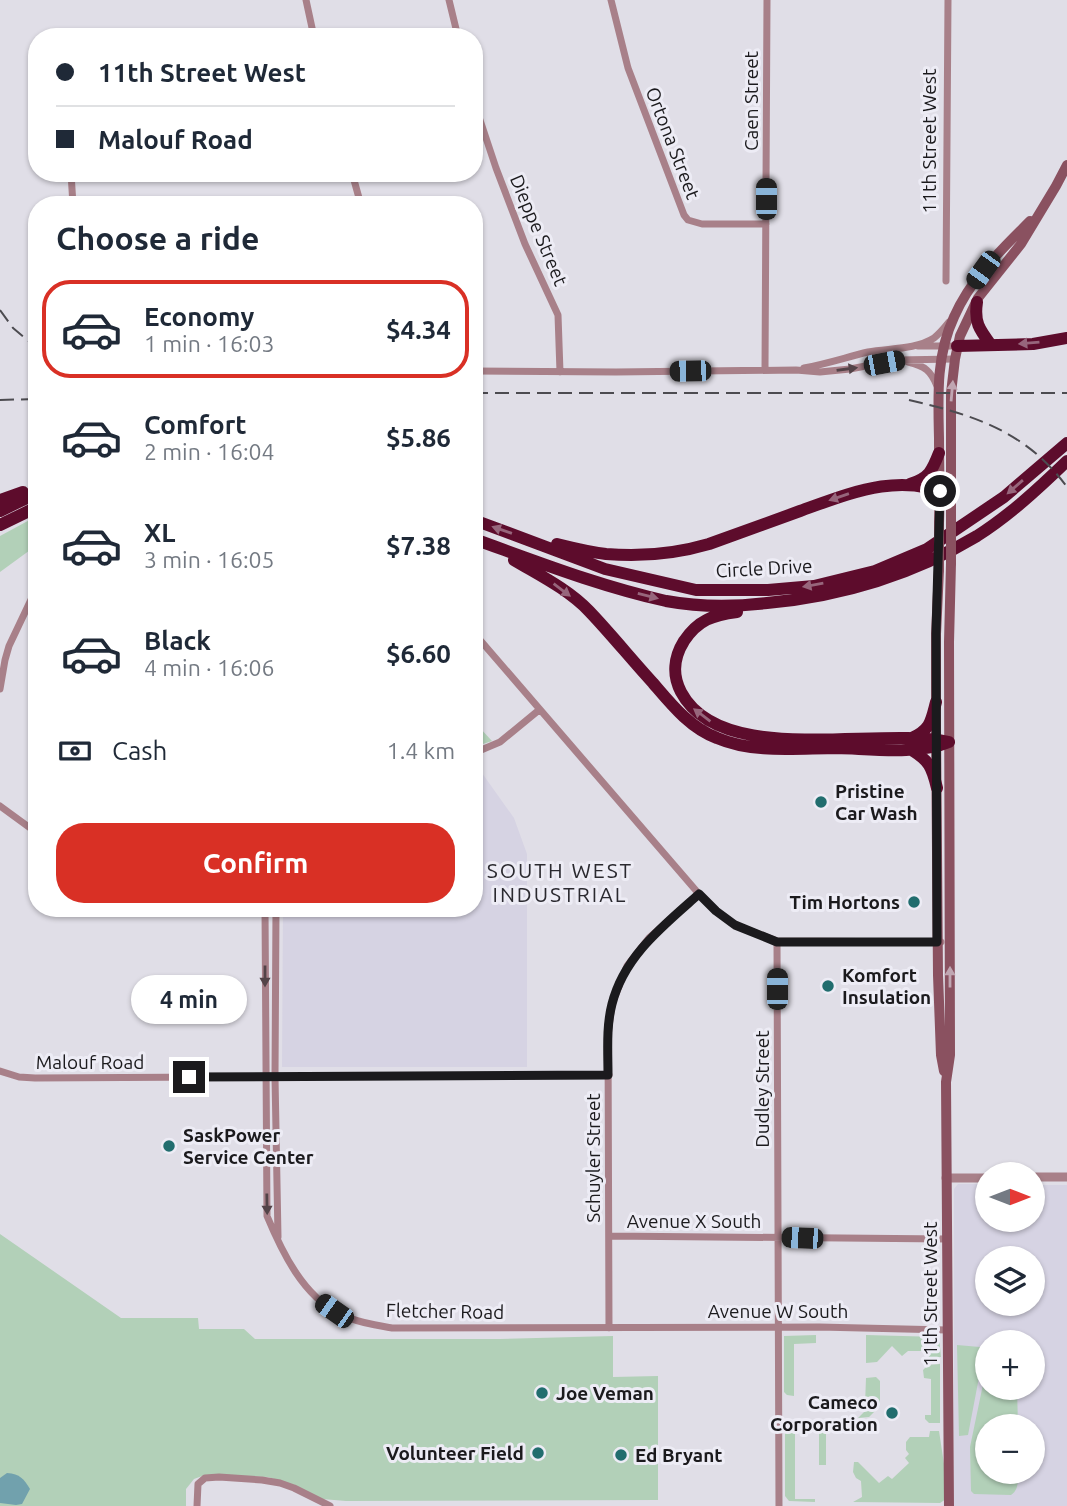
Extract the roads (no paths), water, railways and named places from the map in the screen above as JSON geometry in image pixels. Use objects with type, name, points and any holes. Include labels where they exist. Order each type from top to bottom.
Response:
[{"type":"highway","points":[[977,302],[975,318],[991,345]]},
{"type":"highway","points":[[956,353],[991,345],[1033,344],[1067,338]]},
{"type":"highway","name":"Circle Drive","points":[[483,523],[605,569],[696,590],[768,590],[814,586],[875,571],[927,549],[1004,497],[1067,443]]},
{"type":"highway","points":[[529,540],[605,554],[638,556],[687,551],[861,490],[906,485],[922,480],[932,471],[939,453]]},
{"type":"highway","name":"Circle Drive","points":[[483,542],[582,579],[667,601],[703,606],[789,601],[831,594],[915,568],[1002,519],[1067,461]]},
{"type":"highway","points":[[906,485],[945,493]]},
{"type":"highway","points":[[0,500],[28,490]]},
{"type":"highway","points":[[0,512],[28,498]]},
{"type":"highway","points":[[0,525],[28,511]]},
{"type":"highway","points":[[483,542],[553,583],[587,609],[680,713],[717,739],[740,745],[779,749],[911,743],[929,727],[936,702]]},
{"type":"highway","points":[[789,601],[723,614],[707,619],[692,630],[678,651],[675,661],[676,683],[692,707],[722,727],[748,735],[941,743]]},
{"type":"highway","points":[[911,743],[929,764],[937,788]]},
{"type":"main road","name":"11th Street West","points":[[949,1506],[946,1082],[950,1055],[949,942],[941,743],[936,702],[939,523],[945,493],[950,409],[960,336],[977,302],[1021,244],[1067,165]]},
{"type":"main road","name":"11th Street West","points":[[946,1082],[941,1055],[937,942],[937,788],[951,563],[951,516],[939,453],[938,389],[941,359],[954,316],[972,285],[993,258],[1041,211]]},
{"type":"street","points":[[306,0],[312,28]]},
{"type":"street","points":[[449,0],[456,28]]},
{"type":"street","name":"Ortona Street","points":[[611,0],[628,68],[684,215],[688,220],[702,224],[766,224]]},
{"type":"street","name":"Caen Street","points":[[765,370],[767,0]]},
{"type":"street","name":"11th Street West","points":[[946,281],[948,0]]},
{"type":"street","name":"Dieppe Street","points":[[483,129],[525,244],[558,315],[560,372]]},
{"type":"street","points":[[911,346],[934,338],[954,316]]},
{"type":"street","points":[[796,370],[871,352],[911,346],[943,347],[956,353]]},
{"type":"street","points":[[483,372],[820,372],[897,360],[941,359],[956,353]]},
{"type":"street","points":[[897,360],[926,368],[932,374],[938,389]]},
{"type":"street","points":[[0,689],[9,646],[28,612]]},
{"type":"street","points":[[483,645],[699,894],[735,925],[777,942],[949,942]]},
{"type":"street","points":[[483,750],[500,743],[539,710]]},
{"type":"street","points":[[0,806],[28,826]]},
{"type":"street","name":"Schuyler Street","points":[[609,1328],[608,1034],[612,1004],[627,966],[649,938],[699,894]]},
{"type":"street","name":"Fletcher Road","points":[[265,917],[267,1216],[284,1254],[300,1280],[317,1298],[339,1314],[364,1323],[392,1328],[609,1328]]},
{"type":"street","name":"Fletcher Road","points":[[276,917],[278,1237]]},
{"type":"street","name":"Dudley Street","points":[[777,942],[779,1506]]},
{"type":"street","name":"Malouf Road","points":[[0,1071],[19,1077],[36,1078],[608,1075]]},
{"type":"street","points":[[1045,1177],[1067,1177]]},
{"type":"street","points":[[946,1178],[975,1178]]},
{"type":"street","name":"Avenue X South","points":[[609,1236],[947,1239]]},
{"type":"street","name":"Avenue W South","points":[[609,1328],[947,1330]]},
{"type":"street","points":[[197,1506],[198,1484],[205,1478],[219,1477],[280,1483],[330,1506]]},
{"type":"water","points":[[7,1473],[21,1478],[30,1489],[22,1504],[0,1503],[0,1478]]},
{"type":"railway","points":[[0,310],[13,328],[28,340]]},
{"type":"railway","points":[[483,393],[1067,393]]},
{"type":"railway","points":[[0,400],[28,399]]},
{"type":"railway","points":[[909,400],[955,412],[997,428],[1034,452],[1067,487]]},
{"type":"place","name":"Pristine Car Wash","points":[[821,802]]},
{"type":"place","name":"Tim Hortons","points":[[914,902]]},
{"type":"place","name":"Komfort Insulation","points":[[828,986]]},
{"type":"place","name":"SaskPower Service Center","points":[[169,1146]]},
{"type":"place","name":"Joe Veman","points":[[542,1393]]},
{"type":"place","name":"Cameco Corporation","points":[[892,1413]]},
{"type":"place","name":"Volunteer Field","points":[[538,1453]]},
{"type":"place","name":"Ed Bryant","points":[[621,1455]]},
{"type":"district","name":"SOUTH WEST INDUSTRIAL","points":[[560,883]]}]
